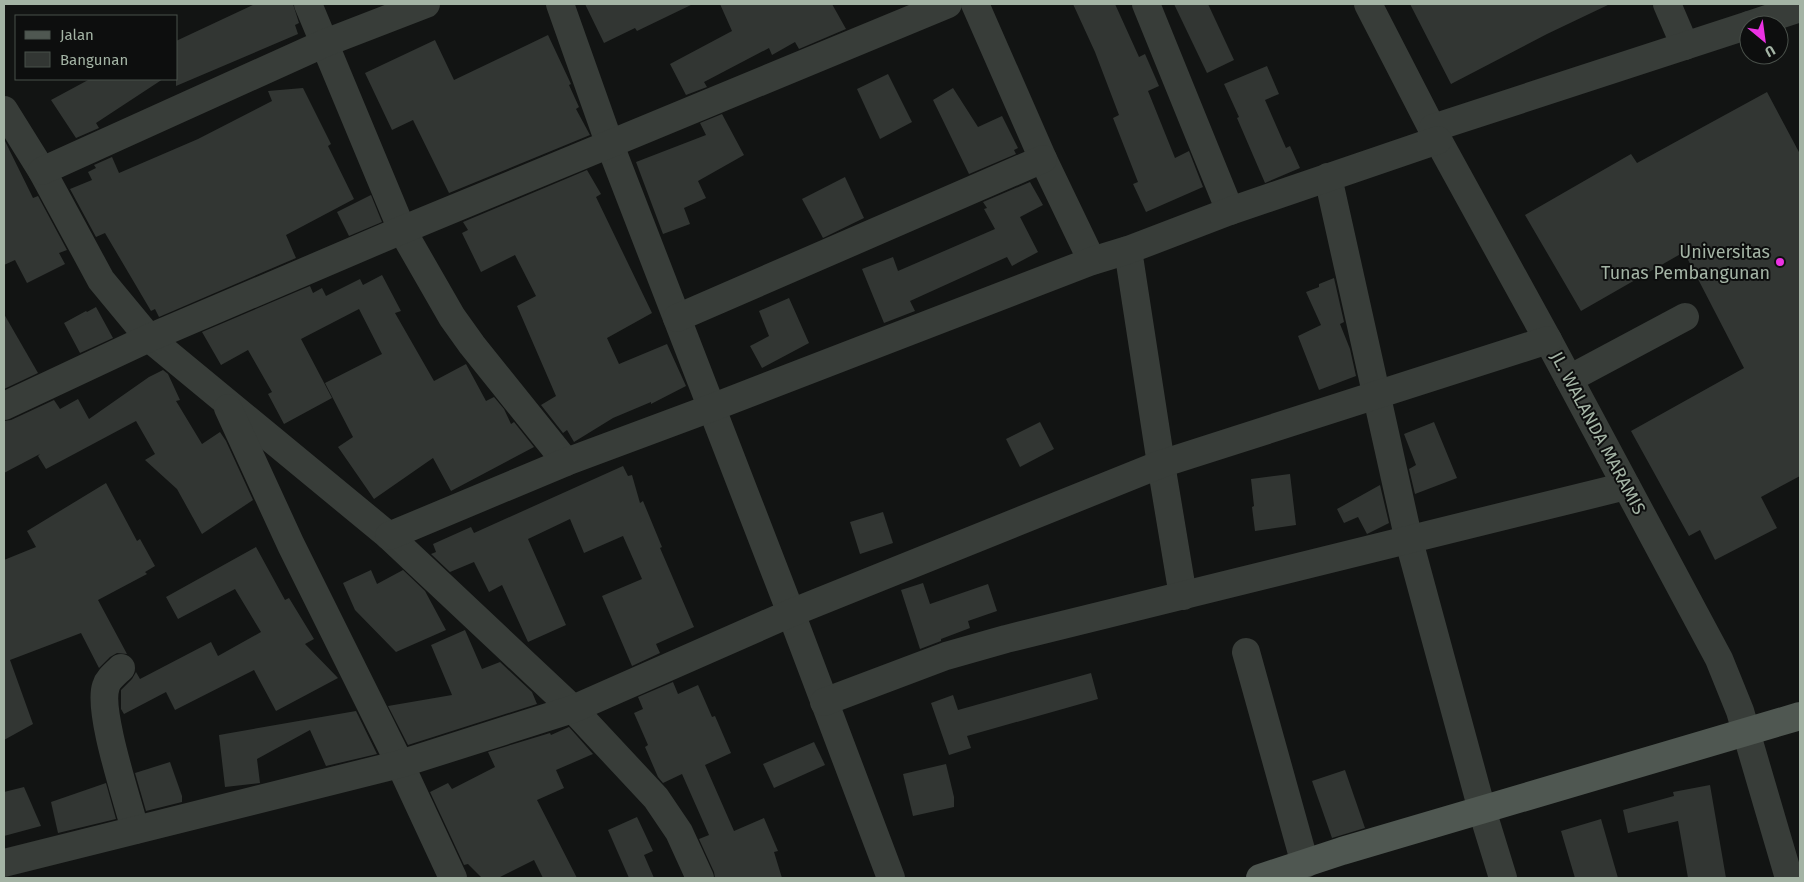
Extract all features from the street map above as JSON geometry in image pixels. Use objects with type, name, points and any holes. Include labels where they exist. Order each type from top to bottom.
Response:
[{"type":"main road","points":[[1260,878],[1800,716]]},
{"type":"street","points":[[308,4],[402,230],[452,317],[472,345],[566,462]]},
{"type":"street","points":[[42,171],[325,43],[426,4]]},
{"type":"street","points":[[560,4],[610,145],[891,878]]},
{"type":"street","points":[[4,406],[149,338],[402,230],[948,4]]},
{"type":"street","points":[[974,4],[1043,159],[1092,261]]},
{"type":"street","points":[[1146,4],[1230,211]]},
{"type":"street","name":"JL. WALANDA MARAMIS","points":[[1368,4],[1435,134],[1719,659],[1740,711],[1792,867]]},
{"type":"street","points":[[1667,4],[1685,46]]},
{"type":"street","points":[[1779,15],[1800,8]]},
{"type":"street","points":[[389,536],[566,462],[712,408],[1092,261],[1128,250],[1230,211],[1328,177],[1435,134],[1739,28]]},
{"type":"street","points":[[4,110],[42,171],[101,280],[149,338],[389,536],[573,709],[656,798],[679,832],[700,878]]},
{"type":"street","points":[[677,318],[1043,159]]},
{"type":"street","points":[[1328,177],[1409,541],[1482,810],[1503,878]]},
{"type":"street","points":[[1128,250],[1160,464],[1183,596]]},
{"type":"street","points":[[1569,379],[1686,317]]},
{"type":"street","points":[[4,863],[400,764],[573,709],[791,613],[1160,464],[1548,340]]},
{"type":"street","points":[[226,402],[291,545],[400,764],[453,878]]},
{"type":"street","points":[[824,702],[946,656],[1006,639],[1626,486]]},
{"type":"street","points":[[1246,652],[1305,864]]},
{"type":"street","points":[[121,668],[106,685],[104,700],[110,735],[135,830]]},
{"type":"building","points":[[255,4],[293,4],[299,23],[295,25],[298,34],[176,86],[176,80],[178,80],[178,40]]},
{"type":"building","points":[[585,4],[693,4],[637,31],[635,28],[604,43]]},
{"type":"building","points":[[720,4],[832,4],[846,29],[799,49],[795,42],[772,55],[769,48],[704,82],[707,87],[686,95],[670,64],[732,31]]},
{"type":"building","points":[[1073,4],[1115,4],[1139,57],[1145,54],[1159,86],[1148,91],[1175,158],[1189,151],[1203,187],[1146,212],[1133,184],[1138,182],[1113,118],[1119,115],[1095,52]]},
{"type":"building","points":[[1174,4],[1208,4],[1234,60],[1207,73]]},
{"type":"building","points":[[1410,4],[1610,4],[1547,34],[1451,84]]},
{"type":"building","points":[[548,35],[571,84],[569,85],[579,107],[576,109],[590,135],[449,193],[413,120],[392,130],[365,73],[435,40],[454,80]]},
{"type":"building","points":[[1267,66],[1279,94],[1265,100],[1286,148],[1290,146],[1300,168],[1265,183],[1224,84]]},
{"type":"building","points":[[888,74],[912,122],[880,139],[857,89]]},
{"type":"building","points":[[88,80],[161,80],[96,123],[99,128],[76,138],[51,100]]},
{"type":"building","points":[[303,88],[331,144],[328,146],[354,199],[286,235],[296,258],[159,317],[155,309],[151,311],[105,233],[96,237],[70,189],[92,180],[88,172],[96,168],[94,165],[112,157],[119,173],[198,139],[272,101],[268,91]]},
{"type":"building","points":[[953,88],[978,127],[1002,116],[1018,148],[1014,150],[1016,154],[969,174],[933,100]]},
{"type":"building","points":[[1767,92],[1800,154],[1800,476],[1761,497],[1777,528],[1715,560],[1700,530],[1689,536],[1631,431],[1744,368],[1684,252],[1581,311],[1525,215],[1631,154],[1637,163]]},
{"type":"building","points":[[722,114],[744,155],[698,181],[706,198],[684,208],[690,224],[663,234],[636,162],[706,135],[700,123]]},
{"type":"building","points":[[4,139],[33,198],[38,196],[67,250],[59,253],[65,264],[27,283],[15,260],[4,265]]},
{"type":"building","points":[[587,170],[601,194],[596,197],[652,313],[607,338],[619,364],[667,344],[686,386],[651,404],[651,402],[613,418],[574,442],[567,430],[563,433],[541,405],[556,396],[517,306],[536,296],[515,255],[481,272],[462,233],[468,230],[463,222]]},
{"type":"building","points":[[845,177],[864,218],[823,238],[802,199]]},
{"type":"building","points":[[1030,182],[1043,205],[1020,217],[1038,252],[1012,266],[1007,257],[910,301],[915,311],[884,323],[862,269],[893,257],[898,271],[995,229],[984,209],[987,208],[983,202]]},
{"type":"building","points":[[371,195],[382,222],[349,236],[337,212]]},
{"type":"building","points":[[382,275],[401,311],[395,313],[434,381],[466,364],[486,401],[494,397],[504,409],[511,424],[514,422],[534,447],[451,491],[433,458],[374,499],[338,447],[353,437],[325,383],[382,354],[359,309],[301,339],[332,398],[284,424],[268,394],[272,392],[248,350],[221,365],[202,332],[310,286],[313,293],[322,288],[326,296],[360,279],[363,285]]},
{"type":"building","points":[[1334,278],[1344,322],[1340,324],[1350,349],[1356,376],[1319,390],[1298,336],[1321,325],[1306,292]]},
{"type":"building","points":[[789,298],[809,343],[762,368],[750,346],[769,336],[759,311]]},
{"type":"building","points":[[96,307],[113,338],[80,353],[64,323]]},
{"type":"building","points":[[4,314],[38,373],[4,389]]},
{"type":"building","points":[[163,370],[168,374],[180,400],[176,401],[202,444],[220,432],[253,500],[202,534],[177,489],[145,460],[155,454],[136,421],[46,469],[38,456],[40,454],[4,473],[4,421],[11,420],[54,400],[60,409],[78,399],[89,419],[149,377]]},
{"type":"building","points":[[1040,422],[1054,449],[1020,467],[1006,439]]},
{"type":"building","points":[[1434,422],[1457,478],[1415,494],[1409,469],[1416,465],[1404,434]]},
{"type":"building","points":[[623,466],[628,476],[632,475],[640,503],[643,501],[662,547],[660,548],[694,627],[656,644],[660,653],[632,666],[602,596],[642,579],[623,536],[584,553],[570,519],[528,539],[566,625],[528,642],[502,585],[489,592],[474,562],[450,572],[431,554],[436,552],[433,544],[471,527],[474,533]]},
{"type":"building","points":[[1290,474],[1296,525],[1255,531],[1251,479]]},
{"type":"building","points":[[106,483],[137,541],[140,539],[155,566],[145,572],[147,574],[98,600],[127,654],[117,653],[99,668],[81,633],[10,660],[33,724],[4,740],[4,560],[36,547],[27,531]]},
{"type":"building","points":[[1380,485],[1389,523],[1367,534],[1358,517],[1344,523],[1337,509]]},
{"type":"building","points":[[883,512],[893,543],[860,554],[850,522]]},
{"type":"building","points":[[256,547],[285,600],[289,598],[314,639],[305,644],[338,678],[276,711],[254,670],[175,710],[166,692],[124,714],[121,709],[121,690],[136,672],[140,679],[211,642],[218,656],[261,632],[235,589],[178,619],[166,597]]},
{"type":"building","points":[[371,570],[377,584],[403,570],[425,591],[446,630],[396,652],[355,610],[343,583]]},
{"type":"building","points":[[923,583],[930,604],[988,584],[997,611],[968,621],[970,628],[920,649],[901,590]]},
{"type":"building","points":[[465,630],[482,669],[500,662],[532,692],[537,704],[408,745],[388,706],[452,695],[431,645]]},
{"type":"building","points":[[1091,673],[1098,699],[967,736],[971,748],[949,755],[931,703],[953,695],[958,710]]},
{"type":"building","points":[[673,682],[678,694],[698,685],[712,717],[715,716],[731,753],[705,765],[734,831],[764,818],[778,851],[774,852],[782,878],[715,878],[699,839],[709,835],[682,774],[663,783],[658,777],[645,747],[648,745],[634,713],[643,709],[638,697]]},
{"type":"building","points":[[356,711],[377,754],[326,766],[310,730],[257,759],[260,783],[225,787],[219,735]]},
{"type":"building","points":[[569,727],[593,754],[556,770],[564,788],[537,800],[577,878],[543,878],[534,860],[498,878],[482,878],[468,864],[464,865],[430,792],[448,783],[452,789],[495,767],[488,752],[550,733],[551,735]]},
{"type":"building","points":[[814,742],[825,765],[774,788],[763,764]]},
{"type":"building","points":[[170,762],[182,796],[182,802],[146,811],[135,773]]},
{"type":"building","points":[[946,764],[954,797],[954,807],[913,816],[903,774]]},
{"type":"building","points":[[1345,770],[1365,828],[1332,838],[1312,781]]},
{"type":"building","points":[[106,783],[116,819],[58,833],[51,802]]},
{"type":"building","points":[[1710,785],[1726,878],[1688,878],[1678,821],[1628,833],[1623,810],[1674,796],[1673,792]]},
{"type":"building","points":[[24,787],[41,826],[4,836],[4,792]]},
{"type":"building","points":[[637,817],[653,851],[644,855],[654,878],[629,878],[608,830]]},
{"type":"building","points":[[1601,819],[1618,878],[1575,878],[1561,831]]},
{"type":"place","name":"Universitas Tunas Pembangunan","points":[[1780,262]]}]
